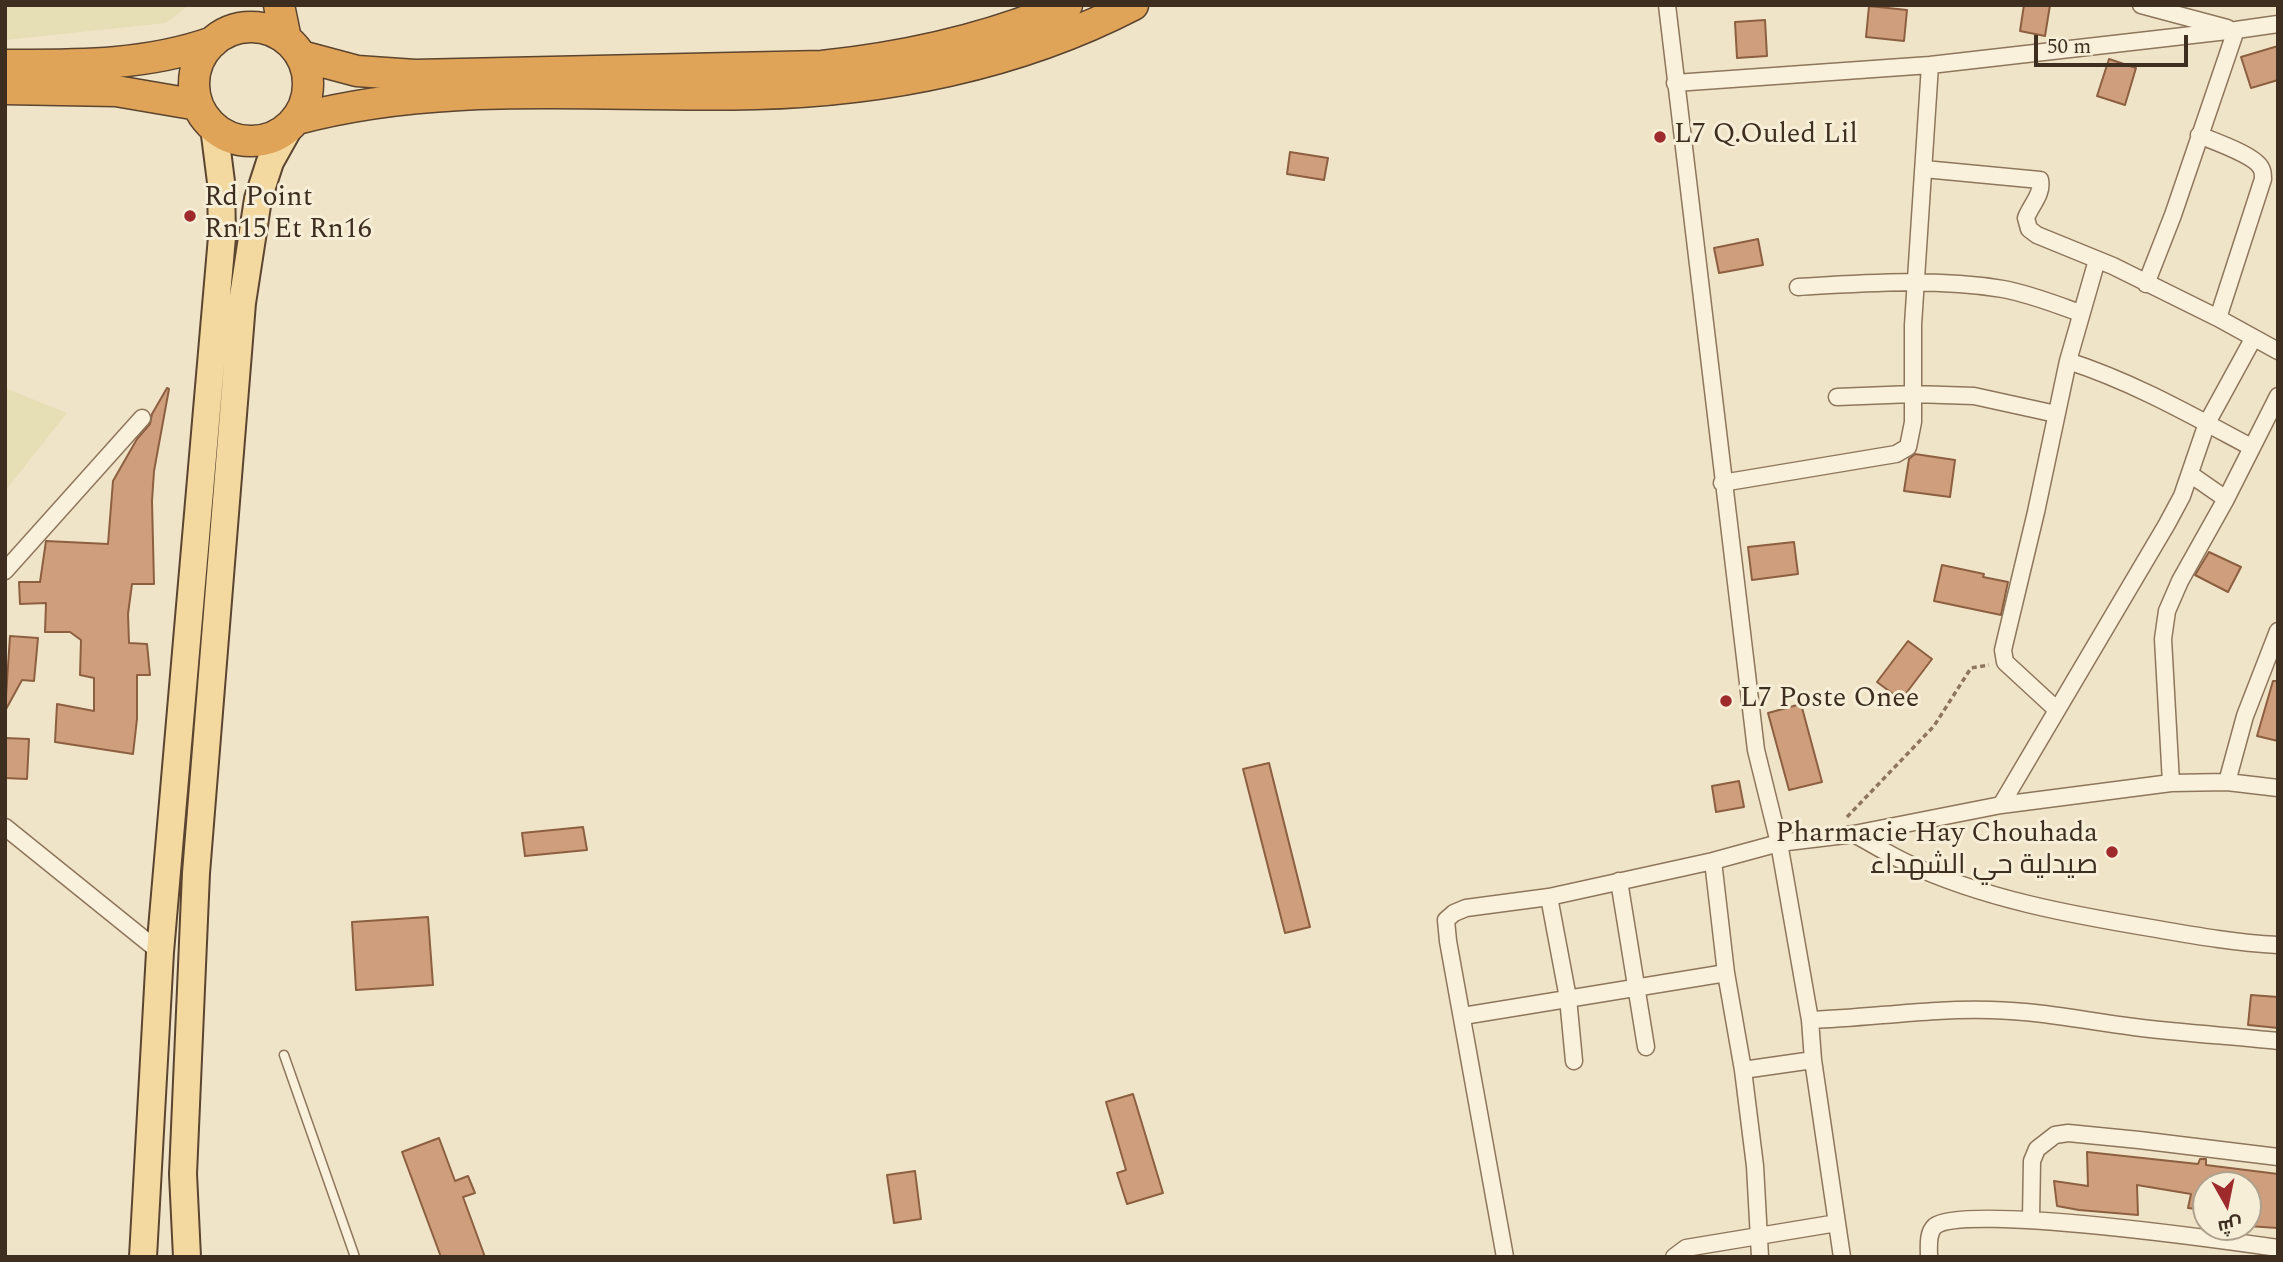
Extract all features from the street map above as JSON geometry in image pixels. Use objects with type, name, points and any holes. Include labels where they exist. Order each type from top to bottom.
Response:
[{"type":"highway","points":[[206,116],[195,93],[197,68],[203,54],[217,39],[231,5]]},
{"type":"highway","points":[[279,5],[309,82],[308,95],[293,123]]},
{"type":"highway","points":[[5,65],[121,63],[173,55],[239,29],[258,28],[268,30],[294,48],[357,71],[415,75],[822,66],[942,46],[1019,24],[1067,5]]},
{"type":"highway","points":[[5,89],[116,91],[206,116],[233,138],[256,141],[278,135],[293,123],[356,105],[428,98],[529,93],[754,94],[850,88],[944,72],[991,60],[1077,31],[1133,5]]},
{"type":"main road","points":[[143,1257],[160,952],[222,237],[221,182],[206,116]]},
{"type":"main road","points":[[187,1257],[183,1174],[196,873],[242,303],[258,199],[270,162],[293,123]]},
{"type":"street","points":[[1667,5],[1756,751],[1779,843],[1810,1020],[1813,1060],[1842,1257]]},
{"type":"street","points":[[2141,5],[2236,30]]},
{"type":"street","points":[[1675,83],[1930,65],[2278,24]]},
{"type":"street","points":[[2146,284],[2173,215],[2236,30]]},
{"type":"street","points":[[1723,483],[1904,451],[1911,438],[1916,283],[1930,65]]},
{"type":"street","points":[[2199,135],[2252,159],[2263,171],[2263,179],[2218,318]]},
{"type":"street","points":[[1924,169],[2040,180],[2039,194],[2026,218],[2029,229],[2037,235],[2097,260],[2218,318],[2278,351]]},
{"type":"street","points":[[2057,710],[2005,662],[2004,645],[2068,361],[2097,260]]},
{"type":"street","points":[[1798,287],[1916,283],[2004,289],[2080,313]]},
{"type":"street","points":[[2001,806],[2167,524],[2190,474],[2207,424],[2253,339]]},
{"type":"street","points":[[2068,361],[2106,373],[2140,388],[2251,447]]},
{"type":"street","points":[[1837,397],[1913,394],[1974,396],[2056,415]]},
{"type":"street","points":[[2171,783],[2163,639],[2167,611],[2180,581],[2226,499],[2278,396]]},
{"type":"street","points":[[5,571],[142,418]]},
{"type":"street","points":[[2190,474],[2226,499]]},
{"type":"street","points":[[2227,782],[2245,716],[2278,631]]},
{"type":"street","points":[[1505,1257],[1446,920],[1454,913],[1466,908],[1549,897],[1713,861],[1779,843],[1854,834],[2001,806],[2171,783],[2227,782],[2278,788]]},
{"type":"street","points":[[5,827],[160,952]]},
{"type":"street","points":[[1854,834],[1904,862],[1944,878],[2018,901],[2126,924],[2244,943],[2278,945]]},
{"type":"street","points":[[1713,861],[1726,973],[1743,1070],[1755,1166],[1760,1257]]},
{"type":"street","points":[[1619,881],[1646,1047]]},
{"type":"street","points":[[1549,897],[1568,998],[1574,1062]]},
{"type":"street","points":[[1463,1016],[1726,973]]},
{"type":"street","points":[[1810,1020],[1866,1018],[1945,1010],[2009,1010],[2138,1027],[2278,1041]]},
{"type":"street","points":[[1743,1070],[1813,1060]]},
{"type":"street","points":[[2031,1219],[2032,1161],[2037,1149],[2055,1135],[2068,1133],[2139,1140],[2278,1157]]},
{"type":"street","points":[[1929,1257],[1930,1235],[1935,1226],[1949,1220],[1966,1218],[2031,1219],[2278,1248]]},
{"type":"street","points":[[1674,1257],[1686,1248],[1837,1223]]},
{"type":"lane","points":[[284,1055],[355,1257]]},
{"type":"path","points":[[1827,837],[1934,726],[1971,668],[2005,662]]},
{"type":"shaded area","points":[[5,5],[189,5],[166,23],[5,40]]},
{"type":"shaded area","points":[[5,388],[67,413],[5,491]]},
{"type":"building","points":[[2024,5],[2050,5],[2045,36],[2020,31]]},
{"type":"building","points":[[1869,6],[1907,10],[1904,41],[1866,37]]},
{"type":"building","points":[[1765,20],[1767,56],[1737,58],[1735,22]]},
{"type":"building","points":[[2278,46],[2278,80],[2251,88],[2241,57]]},
{"type":"building","points":[[2109,59],[2136,68],[2125,105],[2097,96]]},
{"type":"building","points":[[1290,152],[1328,158],[1324,180],[1287,174]]},
{"type":"building","points":[[1758,239],[1763,265],[1719,273],[1714,248]]},
{"type":"building","points":[[167,388],[169,389],[154,471],[152,501],[154,584],[132,584],[128,614],[129,643],[147,644],[150,675],[137,675],[137,719],[133,754],[55,742],[57,704],[94,711],[94,678],[80,675],[81,640],[70,632],[45,632],[46,603],[20,604],[19,582],[40,582],[46,541],[108,544],[113,481],[137,439],[150,424],[152,414]]},
{"type":"building","points":[[1915,454],[1955,460],[1950,497],[1904,491],[1909,459]]},
{"type":"building","points":[[1794,542],[1798,574],[1752,580],[1748,547]]},
{"type":"building","points":[[2209,552],[2241,567],[2228,592],[2195,575]]},
{"type":"building","points":[[1942,565],[2008,582],[2001,615],[1934,601]]},
{"type":"building","points":[[10,636],[38,638],[34,681],[22,680],[5,711]]},
{"type":"building","points":[[1908,641],[1932,659],[1901,700],[1877,682]]},
{"type":"building","points":[[2273,681],[2278,681],[2278,741],[2257,736]]},
{"type":"building","points":[[1801,704],[1822,782],[1789,790],[1768,713]]},
{"type":"building","points":[[5,738],[29,739],[27,779],[5,778]]},
{"type":"building","points":[[1269,763],[1310,927],[1285,933],[1243,769]]},
{"type":"building","points":[[1739,781],[1744,807],[1716,812],[1712,786]]},
{"type":"building","points":[[583,827],[587,850],[525,856],[522,833]]},
{"type":"building","points":[[428,917],[433,985],[356,990],[352,922]]},
{"type":"building","points":[[2251,995],[2278,997],[2278,1028],[2248,1025]]},
{"type":"building","points":[[1133,1094],[1163,1193],[1127,1204],[1117,1173],[1126,1170],[1106,1102]]},
{"type":"building","points":[[439,1138],[455,1181],[468,1176],[475,1193],[463,1197],[485,1257],[441,1257],[402,1152]]},
{"type":"building","points":[[2087,1152],[2198,1164],[2200,1159],[2206,1159],[2206,1165],[2254,1171],[2192,1171],[2192,1208],[2188,1208],[2191,1194],[2137,1185],[2138,1215],[2057,1206],[2054,1181],[2088,1186]]},
{"type":"building","points":[[915,1171],[921,1219],[894,1223],[887,1175]]},
{"type":"building","points":[[2262,1172],[2278,1174],[2277,1228],[2262,1227]]},
{"type":"place","name":"L7 Q.Ouled Lil","points":[[1660,137]]},
{"type":"place","name":"Rd Point Rn15 Et Rn16","points":[[190,216]]},
{"type":"place","name":"L7 Poste Onee","points":[[1726,701]]},
{"type":"place","name":"Pharmacie Hay Chouhada صيدلية حي الشهداء","points":[[2112,852]]}]
